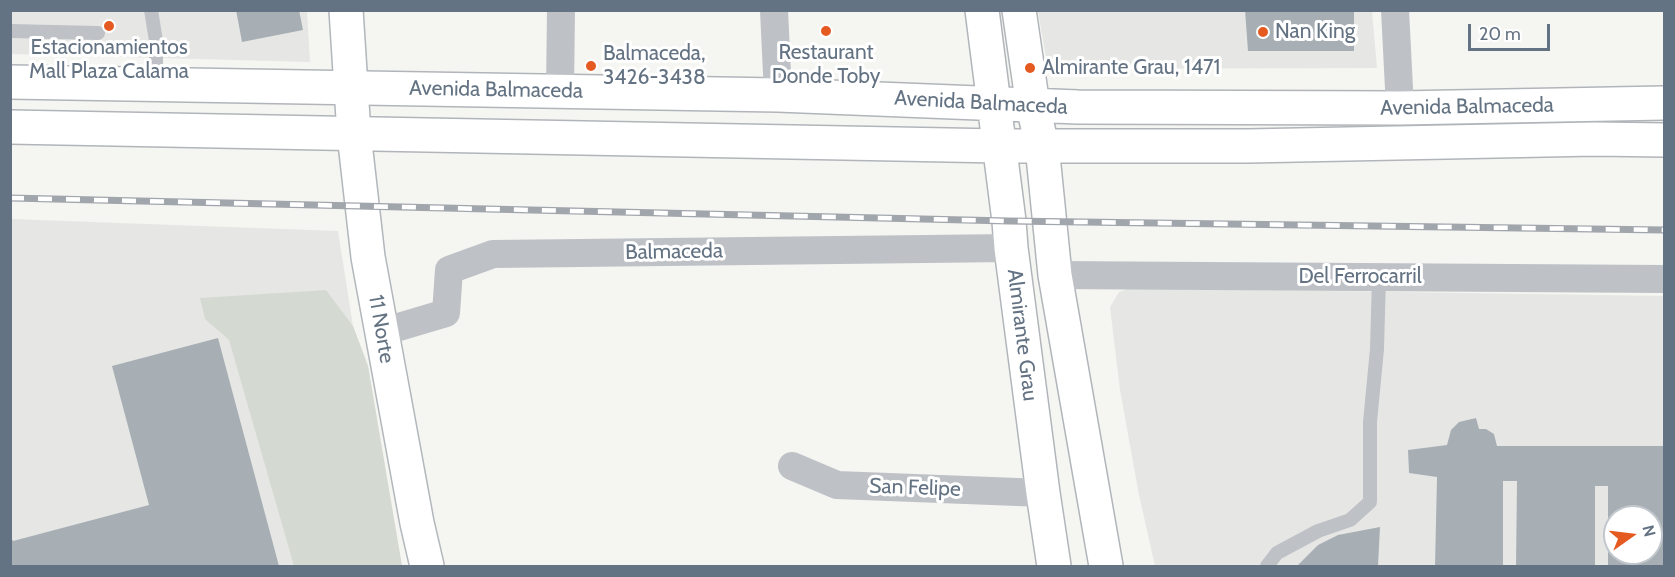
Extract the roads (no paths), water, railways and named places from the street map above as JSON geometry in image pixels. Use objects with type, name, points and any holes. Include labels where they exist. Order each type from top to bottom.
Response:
[{"type":"main road","name":"11 Norte","points":[[346,10],[354,134],[368,256],[417,524],[427,567]]},
{"type":"main road","name":"Almirante Grau","points":[[982,10],[1042,493],[1054,567]]},
{"type":"main road","name":"Almirante Grau","points":[[1019,10],[1033,106],[1042,146],[1055,275],[1106,567]]},
{"type":"main road","name":"Avenida Balmaceda","points":[[10,82],[778,94],[1033,106],[1400,108],[1665,103]]},
{"type":"main road","name":"Avenida Balmaceda","points":[[10,127],[1000,146],[1259,146],[1665,140]]},
{"type":"main road","name":"11 Norte","points":[[417,524],[418,567]]},
{"type":"street","points":[[560,92],[561,10]]},
{"type":"street","points":[[774,10],[778,94]]},
{"type":"street","points":[[1395,10],[1400,108]]},
{"type":"street","name":"Balmaceda","points":[[382,332],[446,313],[449,270],[493,254],[1011,248]]},
{"type":"street","name":"Del Ferrocarril","points":[[1055,275],[1665,279]]},
{"type":"street","name":"San Felipe","points":[[792,466],[837,485],[1042,493]]},
{"type":"lane","points":[[151,10],[156,41],[156,84]]},
{"type":"lane","points":[[10,31],[98,33]]},
{"type":"lane","points":[[1267,567],[1277,553],[1318,531],[1350,520],[1370,502],[1370,422],[1377,350],[1379,277]]},
{"type":"railway","points":[[10,198],[1009,221],[1664,230]]},
{"type":"place","name":"Estacionamientos Mall Plaza Calama","points":[[109,26]]},
{"type":"place","name":"Restaurant Donde Toby","points":[[826,31]]},
{"type":"place","name":"Nan King","points":[[1263,32]]},
{"type":"place","name":"Balmaceda, 3426-3438","points":[[591,66]]},
{"type":"place","name":"Almirante Grau, 1471","points":[[1030,68]]}]
